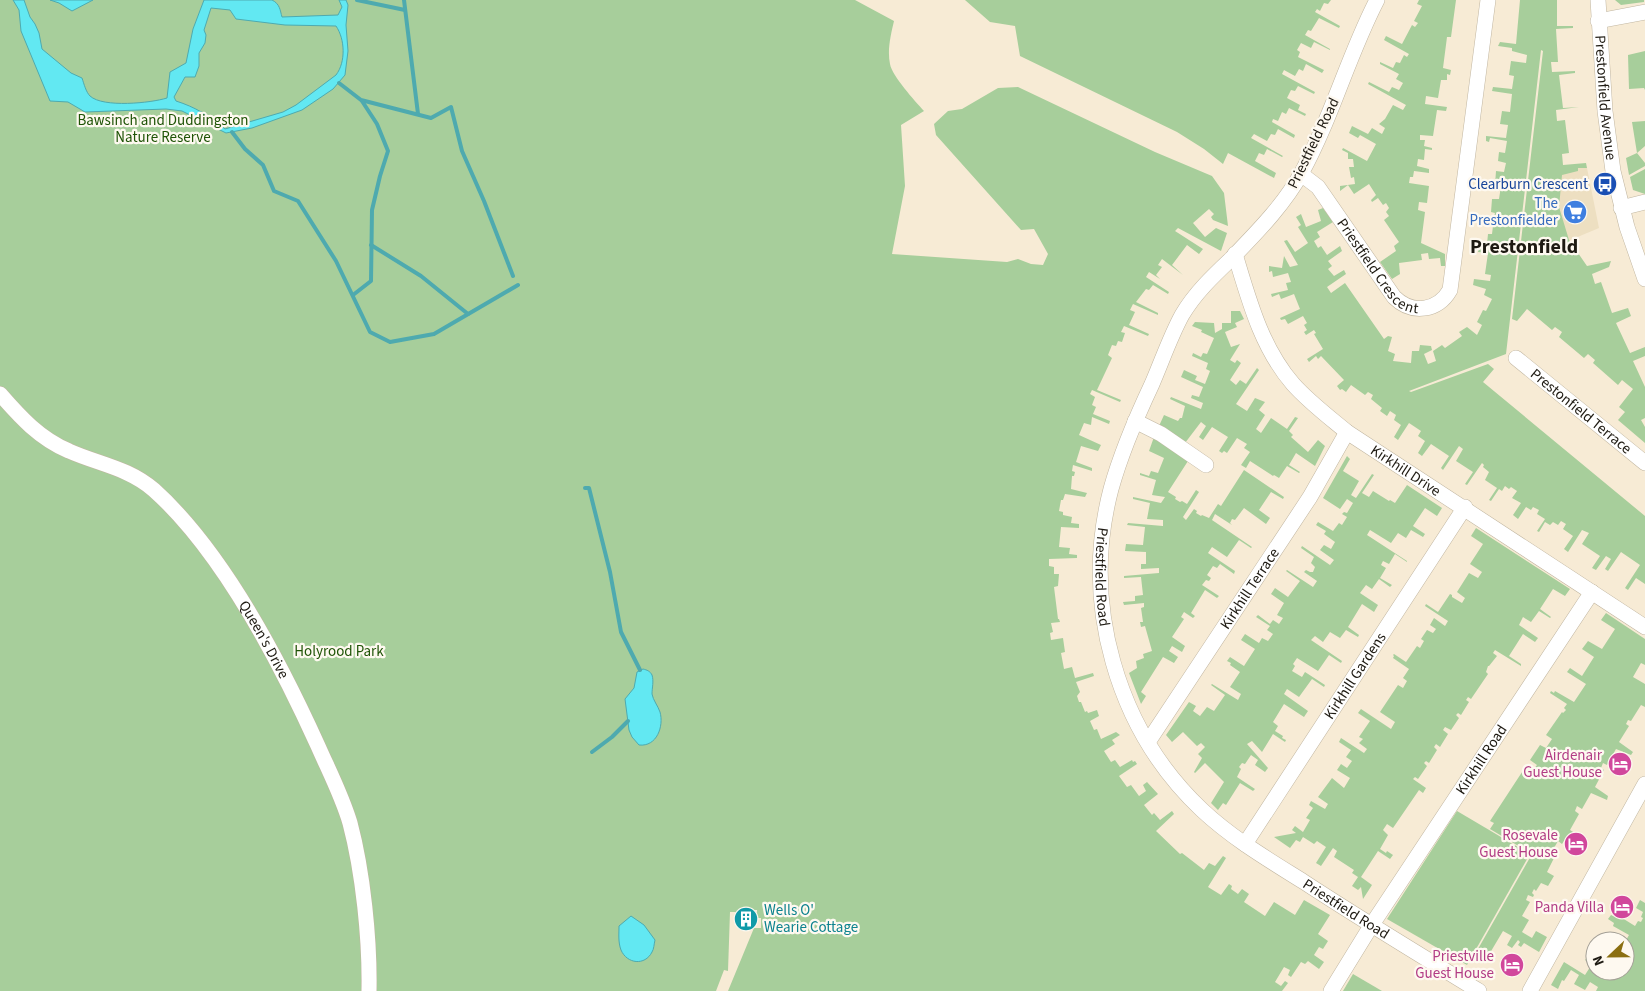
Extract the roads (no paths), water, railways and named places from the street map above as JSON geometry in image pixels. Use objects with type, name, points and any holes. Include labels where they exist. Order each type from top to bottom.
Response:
[{"type":"street","name":"Priestfield Road","points":[[1377,0],[1356,44],[1322,132],[1301,174],[1268,220],[1198,293],[1180,319],[1135,421],[1111,489],[1102,537],[1100,575],[1103,617],[1114,666],[1126,701],[1148,742],[1166,770],[1188,796],[1244,844],[1372,926],[1479,991]]},
{"type":"street","name":"Priestfield Crescent","points":[[1301,174],[1318,187],[1398,302],[1408,307],[1421,309],[1434,306],[1443,300],[1450,290],[1488,0]]},
{"type":"street","name":"Prestonfield Avenue","points":[[1598,0],[1606,119],[1613,171],[1621,208],[1645,280]]},
{"type":"street","points":[[1598,21],[1645,12]]},
{"type":"street","points":[[1621,208],[1645,202]]},
{"type":"street","name":"Kirkhill Drive","points":[[1235,254],[1256,323],[1275,360],[1306,398],[1347,432],[1465,507],[1645,627]]},
{"type":"street","name":"Prestonfield Terrace","points":[[1516,358],[1645,463]]},
{"type":"street","name":"Queen's Drive","points":[[0,394],[32,428],[54,444],[120,469],[138,478],[153,490],[177,514],[206,549],[240,598],[281,670],[309,727],[341,797],[349,821],[355,845],[364,904],[369,991]]},
{"type":"street","points":[[1135,421],[1162,434],[1206,465]]},
{"type":"street","name":"Kirkhill Terrace","points":[[1148,742],[1310,497],[1347,432]]},
{"type":"street","name":"Kirkhill Gardens","points":[[1244,844],[1465,507]]},
{"type":"street","name":"Kirkhill Road","points":[[1331,991],[1592,592]]},
{"type":"street","points":[[1530,991],[1644,789]]},
{"type":"water","points":[[13,0],[24,0],[30,17],[39,33],[42,49],[71,73],[82,78],[90,96],[105,102],[127,103],[167,98],[170,72],[186,63],[193,29],[204,0],[272,0],[278,5],[282,17],[338,15],[342,7],[339,0],[346,0],[348,5],[346,25],[348,51],[345,75],[333,89],[302,110],[252,128],[226,133],[182,111],[166,109],[85,112],[68,102],[50,101],[21,31],[19,10]],"holes":[[[211,8],[230,10],[236,19],[285,25],[336,26],[343,44],[343,57],[339,70],[336,75],[296,105],[283,112],[225,129],[202,112],[176,101],[174,97],[185,77],[195,77],[199,66],[199,53],[205,43],[206,35],[204,30]]]},
{"type":"water","points":[[50,0],[93,0],[72,11]]},
{"type":"water","points":[[643,669],[652,675],[652,694],[660,712],[661,723],[655,739],[645,745],[639,745],[629,730],[625,699],[634,688],[637,672]]},
{"type":"water","points":[[631,916],[644,925],[655,940],[654,948],[649,957],[636,962],[624,955],[620,947],[619,938],[619,926]]},
{"type":"waterway","points":[[357,0],[405,10]]},
{"type":"waterway","points":[[404,0],[418,114]]},
{"type":"waterway","points":[[339,83],[361,100],[431,118],[451,107],[462,151],[513,276]]},
{"type":"waterway","points":[[353,295],[371,281],[372,210],[388,151],[377,124],[362,101]]},
{"type":"waterway","points":[[232,132],[245,149],[263,165],[274,191],[298,201],[336,261],[370,332],[390,342],[434,334],[518,285]]},
{"type":"waterway","points":[[371,245],[421,276],[468,314]]},
{"type":"waterway","points":[[585,488],[589,488],[610,572],[621,632],[640,670]]},
{"type":"waterway","points":[[592,752],[612,737],[628,721]]},
{"type":"place","name":"Clearburn Crescent","points":[[1605,184]]},
{"type":"place","name":"The Prestonfielder","points":[[1575,212]]},
{"type":"place","name":"Airdenair Guest House","points":[[1620,764]]},
{"type":"place","name":"Rosevale Guest House","points":[[1576,844]]},
{"type":"place","name":"Panda Villa","points":[[1622,907]]},
{"type":"place","name":"Wells O' Wearie Cottage","points":[[746,919]]},
{"type":"place","name":"Priestville Guest House","points":[[1512,965]]},
{"type":"district","name":"Prestonfield","points":[[1524,246]]},
{"type":"park label","name":"Bawsinch and Duddingston Nature Reserve","points":[[163,128]]},
{"type":"park label","name":"Holyrood Park","points":[[339,651]]}]
